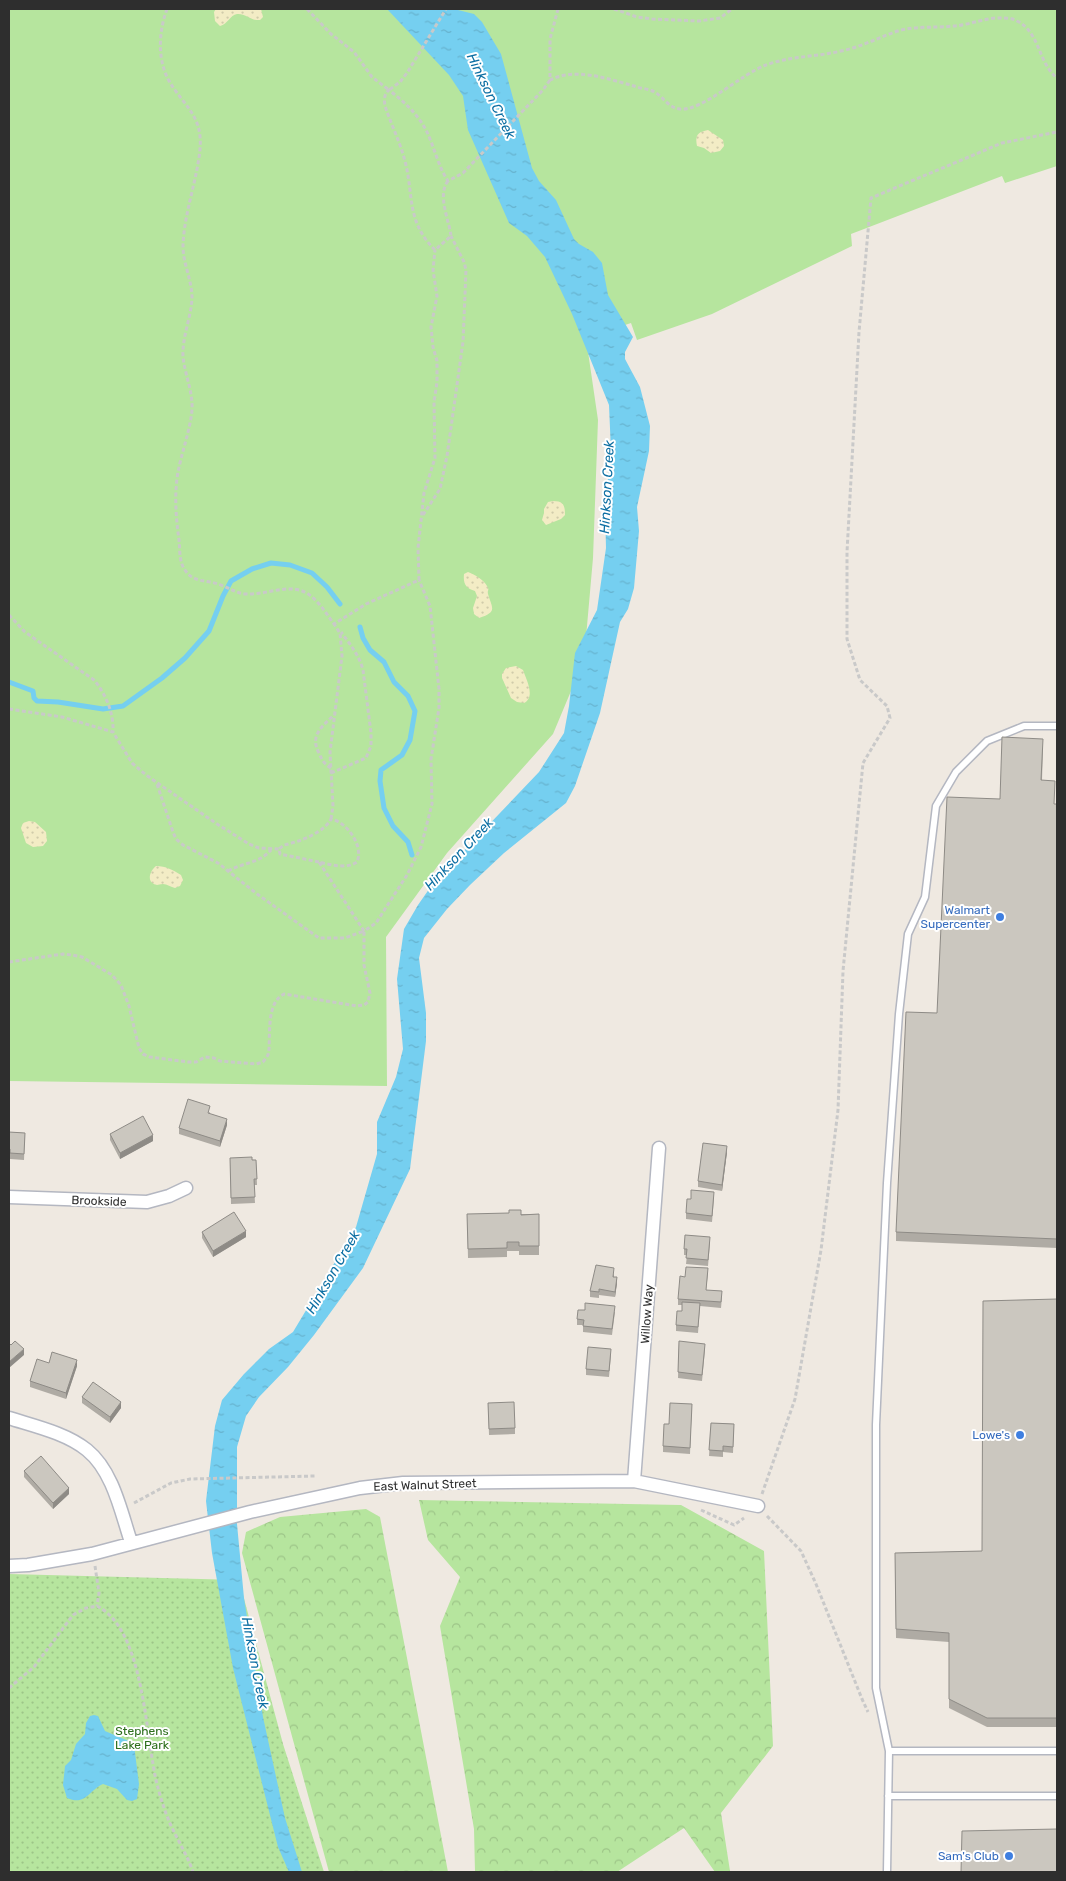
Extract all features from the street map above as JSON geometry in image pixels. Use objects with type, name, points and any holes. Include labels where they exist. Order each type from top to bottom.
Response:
[{"type":"street","name":"Willow Way","points":[[634,1481],[659,1148]]},
{"type":"street","name":"Brookside","points":[[9,1197],[147,1202],[169,1196],[186,1188]]},
{"type":"street","points":[[9,1418],[72,1440],[87,1450],[98,1461],[107,1476],[132,1542]]},
{"type":"street","name":"East Walnut Street","points":[[9,1566],[28,1565],[92,1554],[250,1512],[360,1488],[403,1483],[634,1481],[758,1506]]},
{"type":"lane","points":[[887,1872],[889,1751],[876,1688],[876,1425],[888,1163],[898,1014],[908,934],[924,897],[936,806],[956,772],[988,741],[1024,726],[1057,726]]},
{"type":"lane","points":[[889,1751],[1057,1751]]},
{"type":"lane","points":[[888,1796],[1057,1796]]},
{"type":"path","points":[[167,9],[162,23],[161,37],[161,56],[164,69],[169,80],[196,118],[200,138],[198,162],[183,243],[192,298],[183,343],[183,359],[191,391],[192,409],[178,472],[176,512],[181,562],[190,577],[220,584],[233,592],[246,594],[274,590],[299,590],[319,604],[360,659],[363,670],[371,746],[366,758],[331,771]]},
{"type":"path","points":[[307,9],[331,34],[354,52],[372,76],[405,102],[421,122],[448,181]]},
{"type":"path","points":[[435,250],[423,237],[412,210],[404,159],[384,102],[384,96],[388,90],[400,82],[446,9]]},
{"type":"path","points":[[550,80],[550,39],[558,9]]},
{"type":"path","points":[[614,9],[637,17],[699,21],[720,18],[732,9]]},
{"type":"path","points":[[423,516],[440,489],[447,456],[463,342],[466,270],[451,236],[444,196],[446,184],[463,173],[543,90],[550,80],[560,76],[580,74],[606,78],[656,93],[667,104],[680,110],[694,108],[706,102],[752,70],[781,60],[818,56],[848,50],[903,30],[919,27],[954,26],[1002,18],[1017,21],[1031,33],[1047,67],[1057,78]]},
{"type":"path","points":[[698,1509],[734,1525],[758,1506],[795,1400],[821,1250],[838,1110],[842,971],[863,763],[890,718],[887,706],[860,680],[848,639],[847,542],[859,332],[871,198],[1002,143],[1057,132]]},
{"type":"path","points":[[157,784],[176,839],[183,845],[213,860],[281,912],[319,938],[346,938],[364,931],[376,923],[407,875],[421,847],[432,804],[431,759],[439,708],[439,689],[430,606],[419,580],[418,548],[423,516],[424,493],[435,458],[434,402],[437,382],[437,361],[430,327],[437,296],[433,270],[435,250],[451,236]]},
{"type":"path","points":[[334,624],[366,604],[419,580]]},
{"type":"path","points":[[9,615],[26,632],[94,680],[106,700],[114,722],[113,732],[132,763],[157,784],[248,844],[271,850],[279,849],[284,845],[321,830],[328,825],[331,819],[333,806],[330,752],[336,713],[342,646],[340,633],[334,624]]},
{"type":"path","points":[[9,709],[62,718],[113,732]]},
{"type":"path","points":[[331,771],[324,764],[315,746],[316,735],[336,713]]},
{"type":"path","points":[[279,849],[280,854],[334,866],[353,865],[359,858],[358,845],[341,822],[331,819]]},
{"type":"path","points":[[228,871],[259,860],[271,850]]},
{"type":"path","points":[[9,962],[63,954],[72,955],[82,957],[112,975],[121,985],[129,1006],[139,1048],[143,1054],[150,1057],[188,1062],[196,1062],[205,1057],[220,1061],[256,1064],[263,1062],[268,1055],[273,1007],[280,995],[290,994],[357,1006],[368,1002],[369,990],[364,966],[364,931],[319,862]]},
{"type":"path","points":[[120,1510],[171,1483],[190,1479],[315,1476]]},
{"type":"path","points":[[758,1506],[801,1551],[862,1699],[871,1716]]},
{"type":"path","points":[[92,1554],[98,1580],[97,1606]]},
{"type":"path","points":[[9,1688],[34,1667],[73,1615],[86,1608],[97,1606],[112,1615],[122,1630],[128,1644],[138,1678],[157,1784],[169,1821],[188,1856],[193,1872]]},
{"type":"green space","points":[[9,9],[1057,9],[1057,166],[1005,183],[1002,176],[851,234],[852,246],[712,314],[637,340],[631,323],[586,338],[598,420],[593,558],[584,660],[553,734],[447,853],[386,937],[387,1086],[9,1081]]},
{"type":"green space","points":[[419,1500],[681,1505],[764,1551],[773,1746],[721,1813],[730,1871],[715,1872],[684,1828],[617,1872],[475,1872],[474,1829],[440,1626],[460,1577],[428,1540]]},
{"type":"green space","points":[[366,1509],[380,1517],[448,1872],[329,1872],[242,1553],[246,1532],[280,1517]]},
{"type":"green space","name":"Stephens Lake Park","points":[[9,1574],[239,1580],[283,1744],[324,1872],[9,1872]]},
{"type":"sand","points":[[216,9],[261,9],[263,17],[257,20],[237,14],[220,26],[215,21],[214,12]]},
{"type":"sand","points":[[708,130],[723,140],[724,146],[720,151],[711,153],[697,146],[696,140],[698,135]]},
{"type":"sand","points":[[548,502],[560,502],[563,505],[565,515],[561,519],[546,525],[542,520],[544,509]]},
{"type":"sand","points":[[468,572],[481,579],[488,589],[492,609],[489,614],[479,618],[474,614],[473,608],[477,596],[475,591],[466,585],[464,580],[464,574]]},
{"type":"sand","points":[[516,666],[523,670],[530,692],[528,700],[524,703],[517,702],[511,698],[502,678],[506,668]]},
{"type":"sand","points":[[35,822],[46,832],[47,841],[43,846],[33,847],[26,843],[21,828],[23,823]]},
{"type":"sand","points":[[156,866],[169,869],[181,875],[183,880],[180,886],[175,888],[165,884],[154,884],[150,880],[150,875]]},
{"type":"water","name":"Hinkson Creek","points":[[387,9],[454,9],[474,14],[482,22],[501,54],[532,168],[539,181],[556,200],[574,239],[593,252],[602,263],[608,295],[633,337],[625,352],[625,359],[640,387],[650,426],[649,451],[637,507],[639,531],[634,588],[628,609],[620,622],[600,713],[575,786],[566,803],[504,853],[470,885],[447,909],[424,938],[419,958],[426,1013],[426,1041],[410,1169],[363,1268],[314,1335],[288,1367],[259,1397],[246,1416],[237,1447],[237,1524],[244,1598],[263,1717],[285,1818],[302,1872],[289,1872],[278,1847],[233,1668],[212,1553],[206,1501],[215,1426],[222,1400],[269,1349],[293,1332],[356,1227],[377,1154],[377,1122],[396,1077],[403,1049],[397,979],[404,929],[434,882],[539,772],[564,733],[575,653],[597,610],[606,548],[605,505],[611,452],[609,405],[572,314],[545,257],[527,236],[509,223],[468,130],[463,96],[449,75]]},
{"type":"water","points":[[90,1716],[98,1716],[105,1731],[134,1745],[139,1784],[137,1799],[127,1800],[117,1789],[103,1784],[83,1799],[73,1800],[67,1798],[63,1785],[65,1766],[71,1760],[76,1744],[85,1734],[86,1723]]},
{"type":"building","name":"Walmart Supercenter","points":[[1002,737],[1043,739],[1041,780],[1055,781],[1054,804],[1057,804],[1057,1239],[896,1232],[906,1012],[937,1013],[947,797],[1000,799]]},
{"type":"building","points":[[188,1099],[210,1106],[208,1113],[227,1119],[220,1141],[179,1128]]},
{"type":"building","points":[[143,1116],[153,1135],[120,1153],[110,1134]]},
{"type":"building","points":[[9,1132],[25,1133],[24,1154],[10,1153]]},
{"type":"building","points":[[703,1143],[727,1146],[722,1185],[698,1181]]},
{"type":"building","points":[[252,1157],[252,1160],[256,1160],[257,1179],[254,1179],[255,1197],[231,1198],[230,1158]]},
{"type":"building","points":[[691,1190],[714,1192],[712,1216],[686,1213],[687,1199],[691,1199]]},
{"type":"building","points":[[509,1210],[521,1210],[521,1215],[539,1214],[539,1246],[519,1246],[519,1242],[507,1242],[507,1248],[468,1249],[467,1214],[509,1213]]},
{"type":"building","points":[[234,1212],[246,1231],[213,1251],[202,1232]]},
{"type":"building","points":[[685,1235],[710,1237],[708,1260],[686,1258],[687,1249],[684,1249]]},
{"type":"building","points":[[596,1265],[614,1268],[613,1277],[617,1277],[615,1292],[599,1289],[599,1292],[590,1291]]},
{"type":"building","points":[[686,1267],[708,1268],[706,1290],[722,1291],[721,1302],[678,1299],[680,1276],[685,1277]]},
{"type":"building","name":"Lowe's","points":[[1057,1299],[1057,1718],[987,1718],[949,1699],[949,1633],[896,1629],[895,1553],[982,1551],[983,1301]]},
{"type":"building","points":[[682,1302],[700,1303],[698,1327],[676,1325],[677,1311],[682,1311]]},
{"type":"building","points":[[585,1303],[615,1306],[612,1329],[583,1326],[584,1320],[577,1319],[578,1310],[585,1310]]},
{"type":"building","points":[[15,1341],[24,1349],[9,1362],[9,1343],[11,1345]]},
{"type":"building","points":[[679,1341],[705,1344],[702,1375],[678,1372]]},
{"type":"building","points":[[588,1347],[611,1349],[609,1371],[586,1369]]},
{"type":"building","points":[[52,1352],[77,1360],[66,1393],[30,1381],[37,1359],[49,1363]]},
{"type":"building","points":[[93,1382],[121,1402],[110,1417],[82,1397]]},
{"type":"building","points":[[514,1402],[515,1428],[489,1429],[488,1403]]},
{"type":"building","points":[[670,1403],[692,1404],[690,1448],[663,1446],[664,1424],[669,1424]]},
{"type":"building","points":[[711,1423],[734,1424],[733,1447],[723,1446],[723,1451],[709,1450]]},
{"type":"building","points":[[41,1456],[69,1488],[53,1503],[24,1471]]},
{"type":"building","name":"Sam's Club","points":[[1057,1829],[1057,1872],[961,1872],[962,1831]]},
{"type":"waterway","points":[[9,682],[33,691],[34,698],[37,701],[58,702],[103,709],[123,706],[162,678],[185,658],[209,631],[231,581],[252,569],[271,563],[290,565],[312,573],[327,587],[340,604]]},
{"type":"waterway","points":[[360,627],[363,638],[370,650],[384,662],[394,682],[408,696],[415,711],[410,740],[402,755],[381,770],[380,781],[384,808],[393,826],[408,842],[412,855]]},
{"type":"place","name":"Walmart Supercenter","points":[[1000,917]]},
{"type":"place","name":"Lowe's","points":[[1020,1435]]},
{"type":"place","name":"Sam's Club","points":[[1009,1856]]}]
